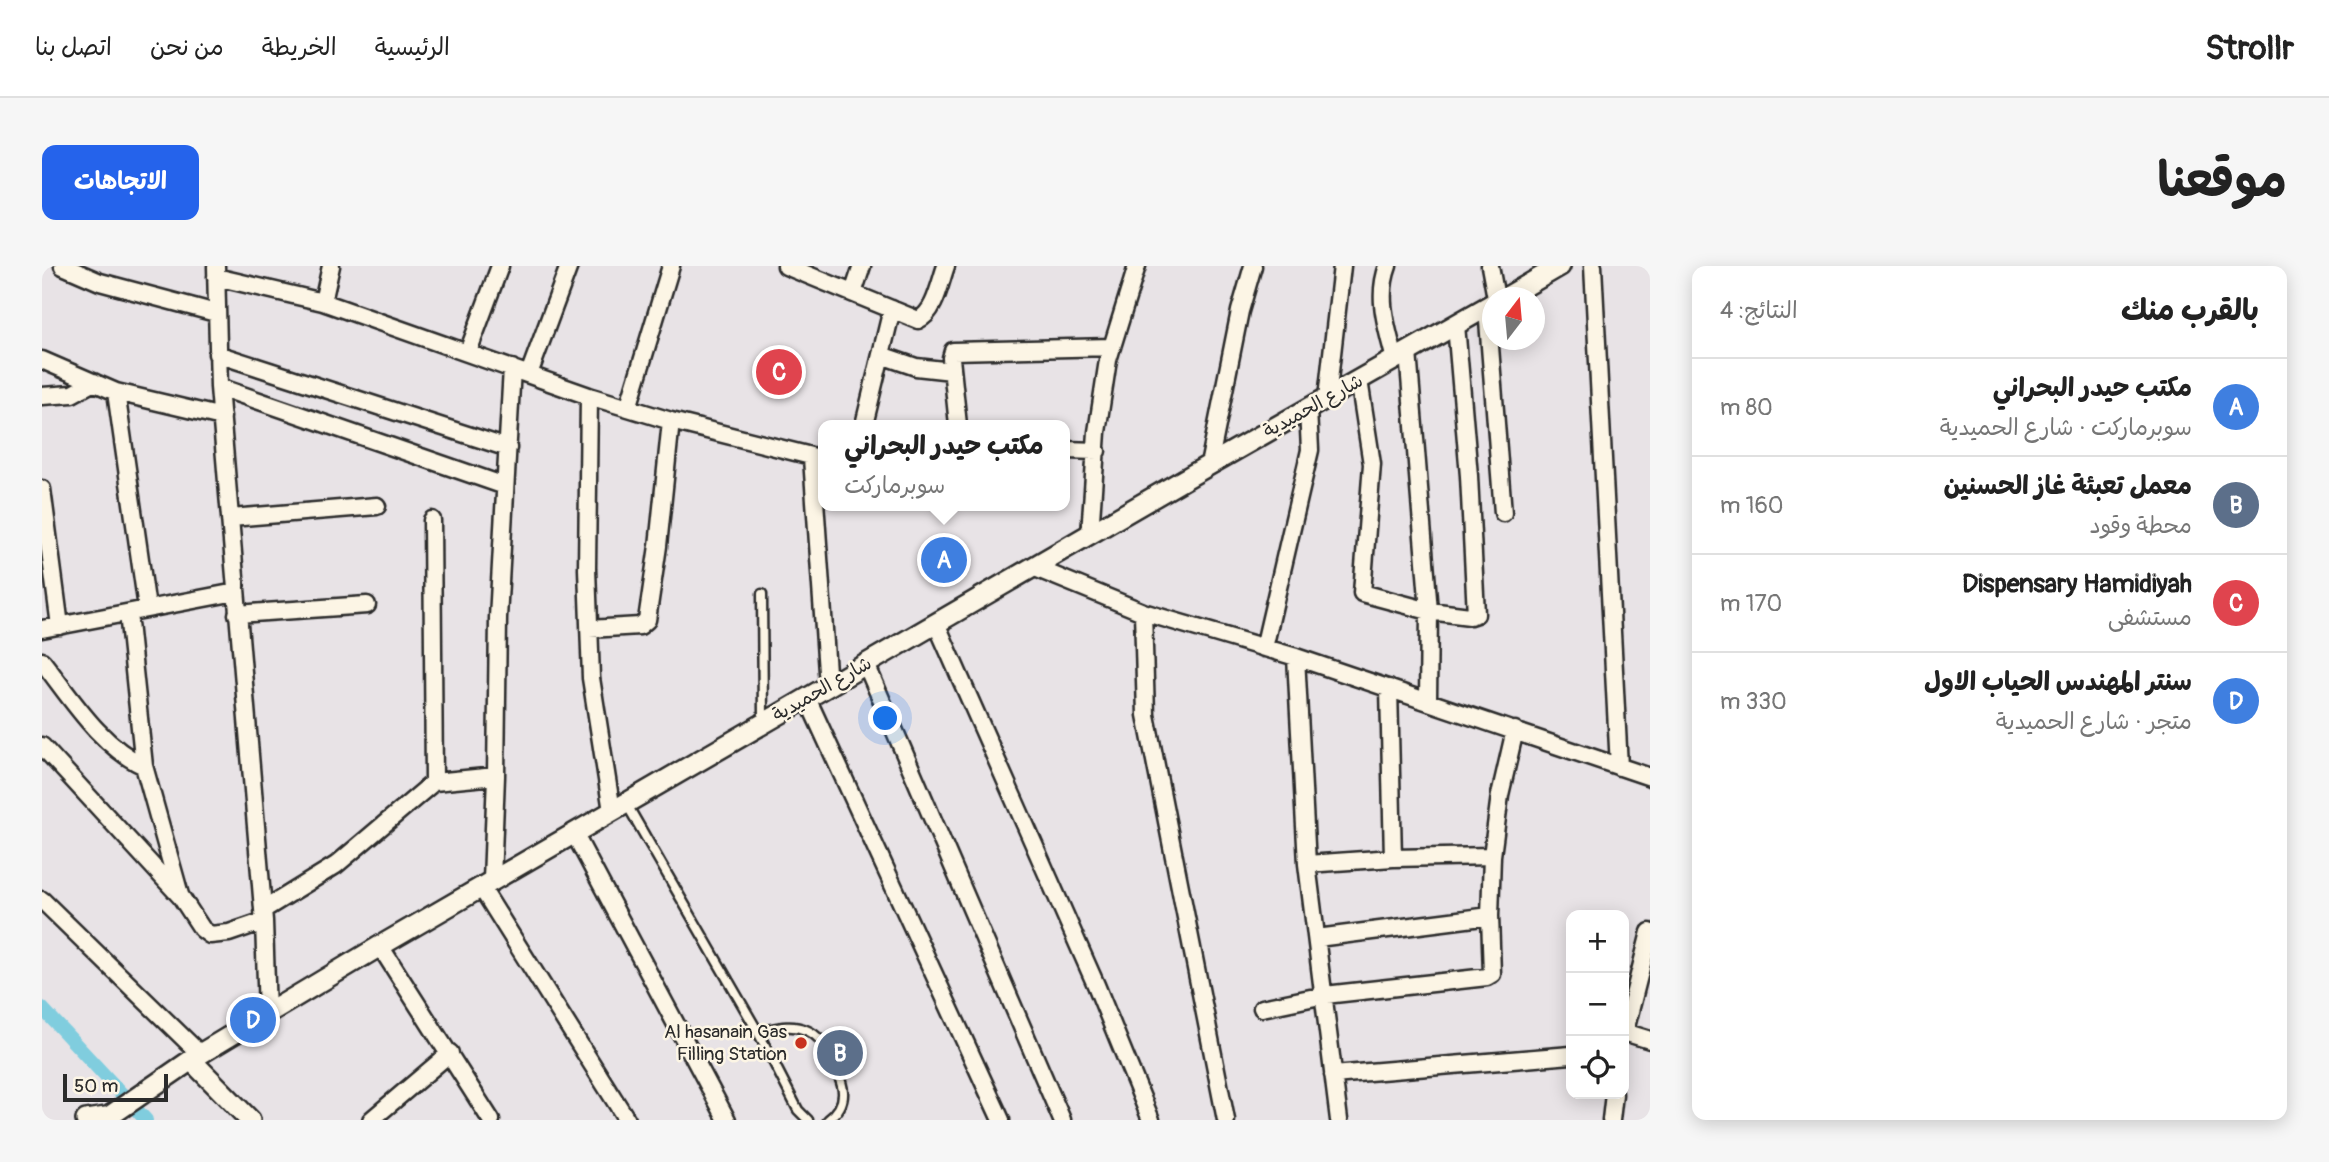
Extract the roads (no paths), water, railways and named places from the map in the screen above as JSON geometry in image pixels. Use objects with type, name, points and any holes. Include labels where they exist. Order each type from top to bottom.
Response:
[{"type":"street","points":[[64,266],[100,282],[216,313]]},
{"type":"street","points":[[323,302],[331,266]]},
{"type":"street","points":[[468,352],[500,266]]},
{"type":"street","points":[[529,374],[569,266]]},
{"type":"street","points":[[628,408],[671,266]]},
{"type":"street","points":[[786,266],[918,320],[925,317],[930,310],[946,266]]},
{"type":"street","points":[[853,293],[862,266]]},
{"type":"street","points":[[1090,534],[1097,432],[1112,347],[1137,266]]},
{"type":"street","points":[[1209,465],[1240,311],[1253,266]]},
{"type":"street","points":[[1327,398],[1342,266]]},
{"type":"street","points":[[1388,266],[1382,285],[1381,301],[1401,356],[1429,611],[1428,701]]},
{"type":"street","points":[[1490,266],[1491,287]]},
{"type":"street","points":[[1524,287],[1560,266]]},
{"type":"street","points":[[1593,266],[1619,767]]},
{"type":"street","points":[[267,1014],[263,916],[219,387],[216,272],[323,302],[589,396],[671,421],[817,459],[818,480]]},
{"type":"street","points":[[865,420],[891,309]]},
{"type":"street","name":"شارع الحميدية","points":[[110,1115],[195,1057],[380,946],[1482,309]]},
{"type":"street","points":[[1359,380],[1373,483],[1362,593],[1429,611],[1470,616],[1476,614],[1456,325]]},
{"type":"street","points":[[957,420],[952,371],[953,351],[1112,347]]},
{"type":"street","points":[[1494,350],[1503,513]]},
{"type":"street","points":[[218,355],[508,448]]},
{"type":"street","points":[[881,355],[916,367],[952,371]]},
{"type":"street","points":[[42,360],[116,392],[222,417]]},
{"type":"street","points":[[512,368],[498,618],[496,776],[487,884],[627,1120]]},
{"type":"street","points":[[42,396],[72,394],[94,382]]},
{"type":"street","points":[[219,387],[505,486]]},
{"type":"street","points":[[116,392],[147,608]]},
{"type":"street","points":[[589,396],[587,569],[591,678],[619,807]]},
{"type":"street","points":[[1264,648],[1310,450],[1308,409]]},
{"type":"street","points":[[589,629],[640,625],[647,620],[671,421]]},
{"type":"street","points":[[1070,450],[1097,450]]},
{"type":"street","points":[[42,489],[60,626]]},
{"type":"street","points":[[231,518],[377,506]]},
{"type":"street","points":[[820,511],[828,686]]},
{"type":"street","points":[[432,520],[434,782]]},
{"type":"street","points":[[1033,567],[1143,612],[1296,657],[1650,777]]},
{"type":"street","points":[[42,629],[236,592]]},
{"type":"street","points":[[237,614],[367,605]]},
{"type":"street","points":[[128,612],[144,766],[181,897]]},
{"type":"street","points":[[1143,612],[1146,715],[1226,1120]]},
{"type":"street","points":[[936,623],[1091,972],[1151,1120]]},
{"type":"street","points":[[1296,657],[1307,864],[1339,1120]]},
{"type":"street","points":[[42,661],[98,731],[123,755],[144,766]]},
{"type":"street","points":[[866,663],[1062,1120]]},
{"type":"street","points":[[1389,688],[1393,858]]},
{"type":"street","points":[[807,698],[1002,1120]]},
{"type":"street","points":[[1262,1008],[1325,995],[1487,977],[1492,974],[1492,856],[1500,795],[1515,730]]},
{"type":"street","points":[[42,746],[181,897],[202,929],[210,935],[229,933],[263,916],[336,864],[434,782],[496,776]]},
{"type":"street","points":[[574,833],[727,1120]]},
{"type":"street","points":[[1307,864],[1393,858],[1492,856]]},
{"type":"street","points":[[42,900],[195,1057],[250,1120]]},
{"type":"street","points":[[1317,938],[1490,916]]},
{"type":"street","points":[[1629,1015],[1650,933]]},
{"type":"street","points":[[380,946],[491,1120]]},
{"type":"street","points":[[1629,1035],[1650,1040]]},
{"type":"street","points":[[371,1120],[450,1053]]},
{"type":"street","points":[[1333,1075],[1566,1055]]},
{"type":"street","points":[[1611,1120],[1613,1099]]},
{"type":"street","points":[[86,1120],[110,1115]]},
{"type":"lane","points":[[762,594],[763,723]]},
{"type":"lane","points":[[619,807],[758,1032],[799,1110],[808,1120]]},
{"type":"lane","points":[[758,1032],[789,1026],[804,1028],[816,1035],[843,1083],[840,1110],[828,1120]]},
{"type":"waterway","points":[[42,1008],[146,1120]]},
{"type":"place","name":"Dispensary Hamidiyah","points":[[779,372]]},
{"type":"place","name":"مكتب حيدر البحراني","points":[[944,560]]},
{"type":"place","name":"سنتر المهندس الحياب الاول","points":[[253,1020]]},
{"type":"place","name":"Al hasanain Gas Filling Station","points":[[801,1043]]},
{"type":"place","name":"معمل تعبئة غاز الحسنين","points":[[840,1053]]}]
